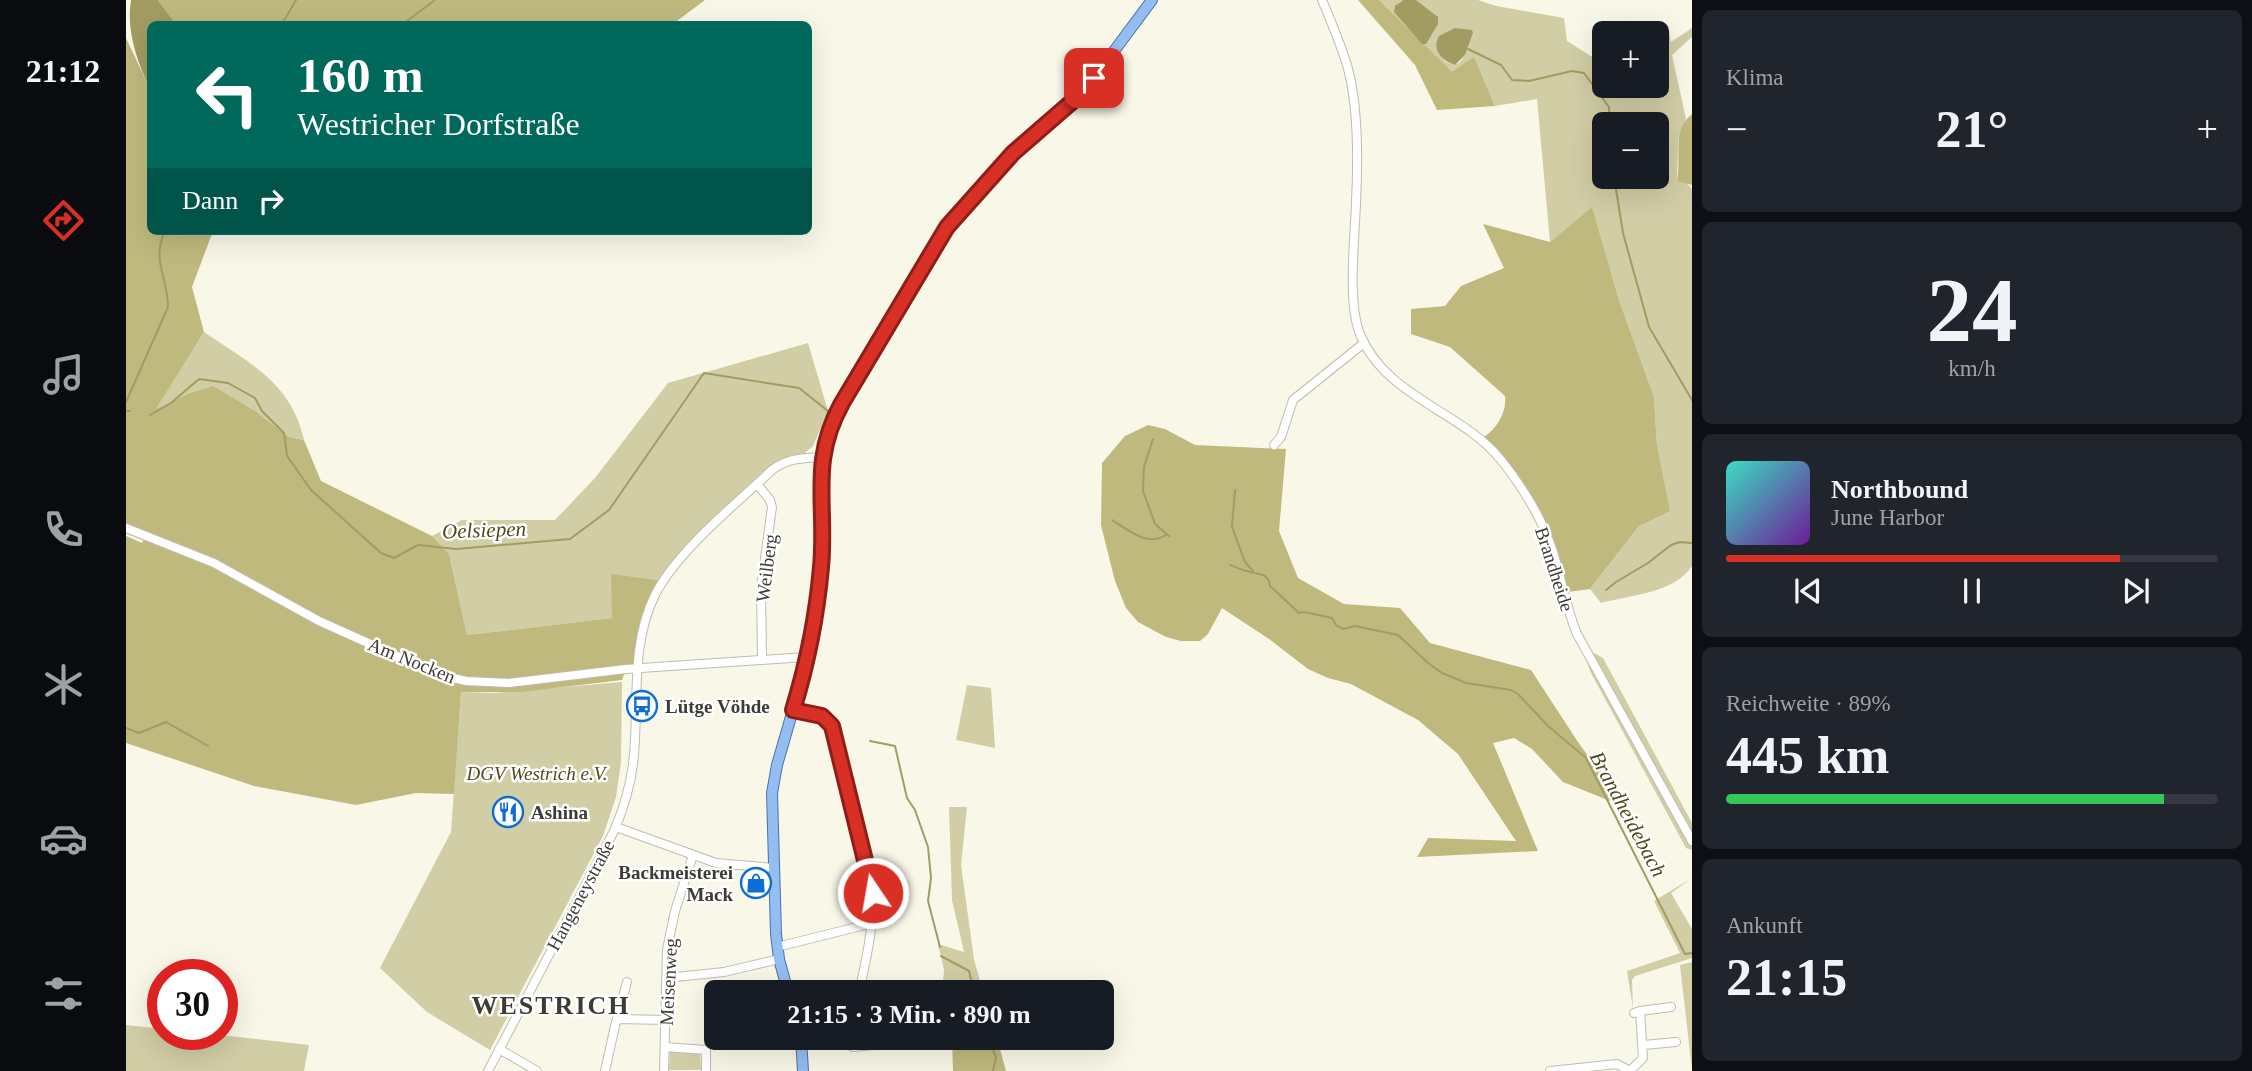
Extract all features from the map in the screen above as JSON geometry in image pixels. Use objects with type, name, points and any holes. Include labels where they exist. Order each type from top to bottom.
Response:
[{"type":"main road","points":[[785,980],[777,947],[773,782],[806,657],[821,566],[822,457],[833,419],[947,227],[1013,153],[1074,100],[1094,78],[1152,0]]},
{"type":"main road","points":[[802,1050],[803,1071]]},
{"type":"street","name":"Brandheide","points":[[1322,0],[1347,65],[1353,104],[1356,158],[1353,234],[1355,312],[1364,343],[1378,363],[1401,385],[1483,440],[1502,461],[1549,541],[1564,601],[1577,634],[1692,841]]},
{"type":"street","points":[[1274,445],[1281,438],[1293,400],[1364,343]]},
{"type":"street","points":[[616,827],[628,792],[633,762],[639,645],[644,623],[663,581],[680,558],[781,463],[799,458],[822,457]]},
{"type":"street","name":"Weilberg","points":[[757,484],[770,500],[772,507],[761,588],[762,658]]},
{"type":"street","name":"Am Nocken","points":[[126,528],[214,563],[319,621],[449,677],[477,683],[509,683],[638,668],[806,657]]},
{"type":"street","points":[[793,710],[822,716],[832,726],[873,893],[873,923],[861,980]]},
{"type":"street","name":"Hangeneystraße","points":[[488,1071],[616,827],[716,863],[774,868]]},
{"type":"street","name":"Meisenweg","points":[[664,1071],[667,949],[673,920],[694,855]]},
{"type":"street","points":[[777,947],[873,923]]},
{"type":"street","points":[[666,978],[724,972],[779,958]]},
{"type":"street","points":[[605,1071],[627,982]]},
{"type":"street","points":[[1550,1071],[1617,1064],[1630,1071],[1643,1058],[1644,1045],[1637,1012],[1671,1007]]},
{"type":"street","points":[[617,1019],[666,1020]]},
{"type":"street","points":[[1644,1045],[1676,1042]]},
{"type":"street","points":[[665,1047],[706,1050],[706,1071]]},
{"type":"street","points":[[499,1049],[537,1071]]},
{"type":"green space","points":[[1379,0],[1403,0],[1398,3],[1438,18],[1416,0],[1478,0],[1496,6],[1564,18],[1567,41],[1592,57],[1592,98],[1669,98],[1669,30],[1671,42],[1692,28],[1692,37],[1672,55],[1686,119],[1678,141],[1677,180],[1687,183],[1692,189],[1692,566],[1675,582],[1663,587],[1601,603],[1590,589],[1639,526],[1657,446],[1654,397],[1619,300],[1592,208],[1550,242],[1537,99],[1495,106],[1474,58],[1452,73]],"holes":[[[1473,33],[1465,55],[1455,65],[1446,62],[1438,53]]]},
{"type":"green space","points":[[204,332],[252,364],[279,389],[290,403],[304,440],[289,437],[258,413],[155,410]]},
{"type":"green space","points":[[808,343],[828,411],[813,446],[799,458],[781,463],[680,558],[663,581],[612,618],[467,635],[449,554],[432,536],[462,520],[555,520],[595,478],[668,383]]},
{"type":"green space","points":[[1581,646],[1603,658],[1692,823],[1692,850],[1686,848],[1591,673]]},
{"type":"green space","name":"DGV Westrich e.V.","points":[[622,682],[621,762],[616,797],[603,836],[490,1050],[427,1012],[380,968],[451,832],[461,692],[494,693]]},
{"type":"green space","points":[[967,685],[991,688],[995,748],[956,740]]},
{"type":"green space","points":[[949,807],[967,807],[961,865],[974,959],[980,980],[943,980],[944,970],[938,944],[964,952],[952,900]]},
{"type":"green space","points":[[1692,878],[1671,893],[1692,929],[1692,958],[1635,976],[1632,980],[1633,1009],[1627,971],[1680,953],[1654,901]]},
{"type":"green space","points":[[1692,962],[1692,1070],[1680,965]]},
{"type":"green space","points":[[126,1025],[147,1027],[147,1050],[238,1050],[238,1037],[309,1045],[304,1071],[126,1071]]},
{"type":"green space","points":[[670,1052],[700,1053],[701,1070],[669,1070]]},
{"type":"shaded area","points":[[131,0],[158,0],[174,21],[147,21],[147,82],[134,46]]},
{"type":"shaded area","points":[[158,0],[705,0],[677,21],[174,21]]},
{"type":"shaded area","points":[[1358,0],[1379,0],[1452,72],[1474,57],[1495,106],[1437,110],[1415,65]]},
{"type":"shaded area","points":[[1403,0],[1416,0],[1438,17],[1438,24],[1426,44],[1422,44],[1394,12],[1395,6]]},
{"type":"shaded area","points":[[1455,28],[1472,30],[1473,33],[1465,55],[1455,65],[1442,58],[1436,46],[1439,36]]},
{"type":"shaded area","points":[[126,38],[147,83],[147,235],[212,235],[192,287],[204,332],[156,409],[213,386],[258,413],[289,437],[304,440],[321,481],[432,536],[449,554],[467,635],[612,618],[611,574],[663,581],[654,597],[638,668],[626,669],[622,680],[521,692],[461,692],[454,794],[416,793],[356,805],[254,786],[126,743],[126,536],[142,543],[147,533],[126,524]]},
{"type":"shaded area","points":[[1692,114],[1692,185],[1677,181],[1679,136]]},
{"type":"shaded area","points":[[1592,207],[1619,300],[1654,397],[1657,446],[1670,511],[1639,526],[1590,589],[1568,592],[1557,556],[1504,460],[1484,437],[1500,419],[1505,396],[1450,347],[1411,334],[1411,309],[1445,306],[1461,286],[1504,268],[1483,224],[1550,242]]},
{"type":"shaded area","points":[[1148,425],[1165,429],[1195,445],[1286,449],[1279,531],[1298,578],[1344,604],[1400,608],[1430,643],[1531,670],[1625,807],[1563,782],[1532,749],[1514,738],[1493,743],[1538,851],[1417,857],[1428,838],[1516,841],[1458,754],[1418,720],[1351,684],[1308,669],[1222,608],[1208,634],[1200,641],[1181,641],[1166,637],[1138,622],[1126,608],[1115,581],[1101,525],[1102,463],[1125,436]]},
{"type":"shaded area","points":[[952,1050],[1000,1050],[1006,1071],[953,1071]]},
{"type":"waterway","points":[[284,21],[296,0]]},
{"type":"waterway","points":[[407,21],[435,0]]},
{"type":"waterway","points":[[1468,49],[1501,65],[1512,80],[1529,81],[1572,71],[1584,73],[1609,107],[1609,112]]},
{"type":"waterway","points":[[1616,189],[1623,233],[1649,327],[1692,400]]},
{"type":"waterway","points":[[126,402],[168,307],[160,260],[164,235]]},
{"type":"waterway","name":"Oelsiepen","points":[[150,415],[171,403],[199,379],[228,383],[255,398],[262,411],[284,433],[287,456],[311,490],[381,553],[394,558],[418,545],[456,549],[570,539],[609,510],[704,373],[799,388],[828,411]]},
{"type":"waterway","name":"Brandheidebach","points":[[1153,439],[1144,467],[1143,491],[1155,524],[1169,536]]},
{"type":"waterway","points":[[1235,490],[1232,527],[1245,562],[1253,571]]},
{"type":"waterway","points":[[1112,520],[1132,533],[1146,538],[1160,538],[1167,534]]},
{"type":"waterway","points":[[1606,590],[1671,545],[1680,542],[1692,543]]},
{"type":"waterway","name":"Brandheidebach","points":[[1230,565],[1265,576],[1270,586],[1299,613],[1332,618],[1336,625],[1343,629],[1355,626],[1398,635],[1442,673],[1466,683],[1511,690],[1518,694],[1548,726],[1586,758],[1685,954],[1692,953]]},
{"type":"waterway","points":[[126,728],[139,733],[166,722],[208,746]]},
{"type":"waterway","points":[[870,741],[895,746],[907,798],[915,810],[928,847],[931,878],[928,901],[940,947]]},
{"type":"waterway","points":[[941,956],[969,971],[971,980]]},
{"type":"waterway","points":[[993,1050],[996,1057],[993,1071]]},
{"type":"place","name":"Lütge Vöhde","points":[[642,706]]},
{"type":"place","name":"Ashina","points":[[508,812]]},
{"type":"place","name":"Backmeisterei Mack","points":[[756,883]]},
{"type":"district","name":"WESTRICH","points":[[551,1005]]},
{"type":"route","points":[[873,893],[832,726],[822,716],[793,710],[806,657],[821,566],[821,476],[826,440],[842,403],[947,227],[1013,153],[1074,100],[1094,78]]}]
